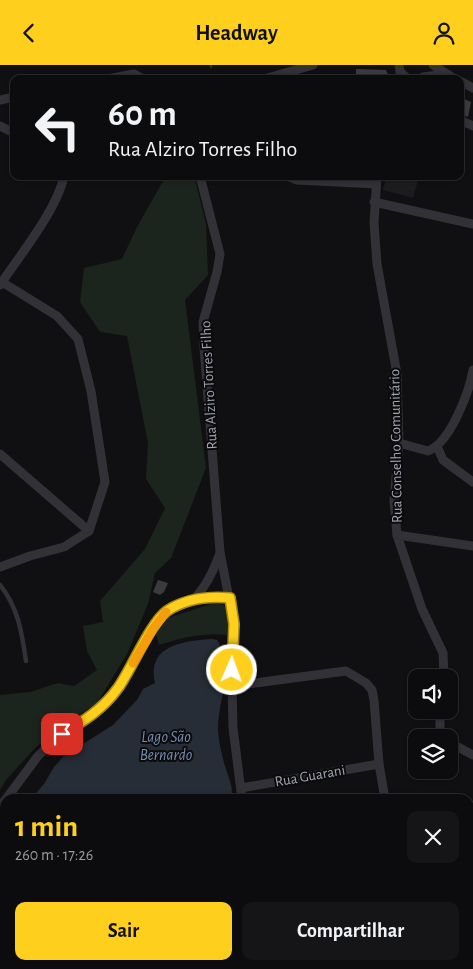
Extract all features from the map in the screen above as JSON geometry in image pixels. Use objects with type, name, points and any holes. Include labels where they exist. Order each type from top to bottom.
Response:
[{"type":"street","points":[[278,75],[313,65]]},
{"type":"street","points":[[433,65],[446,74]]},
{"type":"street","points":[[440,75],[446,74]]},
{"type":"street","points":[[0,567],[30,556],[64,547],[89,531],[105,482],[91,391],[78,339],[57,316],[1,283],[47,214],[61,188],[63,180]]},
{"type":"street","name":"Rua Alziro Torres Filho","points":[[201,180],[220,254],[203,322],[220,552],[234,624],[233,728],[242,794]]},
{"type":"street","points":[[297,180],[376,180]]},
{"type":"street","name":"Rua Conselho Comunitário","points":[[376,180],[374,202],[377,264],[397,374],[399,443],[394,500],[397,535],[422,609],[443,653],[444,669]]},
{"type":"street","points":[[374,202],[473,224]]},
{"type":"street","points":[[399,443],[428,451],[437,447],[462,407],[473,376]]},
{"type":"street","points":[[437,447],[443,460],[473,482]]},
{"type":"street","points":[[0,454],[89,531]]},
{"type":"street","points":[[397,535],[473,546]]},
{"type":"street","points":[[193,600],[202,591],[216,565],[220,552]]},
{"type":"street","points":[[10,794],[38,756],[62,734],[100,710],[118,688],[153,629],[167,611],[193,600],[214,597],[230,598]]},
{"type":"street","points":[[232,686],[346,671],[355,675],[372,690],[379,764],[384,794]]},
{"type":"street","points":[[458,747],[473,755]]},
{"type":"street","name":"Rua Guarani","points":[[241,788],[379,764]]},
{"type":"lane","points":[[0,585],[11,599],[21,629],[26,661]]},
{"type":"shaded area","points":[[164,180],[195,180],[206,224],[208,275],[185,300],[206,468],[171,558],[155,573],[148,604],[127,654],[97,703],[56,730],[34,749],[6,780],[0,790],[0,695],[30,692],[58,683],[74,686],[97,670],[87,651],[83,626],[103,622],[100,601],[145,549],[165,508],[146,479],[148,443],[127,336],[100,332],[80,302],[84,268],[122,259],[137,227]]},
{"type":"shaded area","points":[[386,180],[418,180],[413,198],[383,190]]},
{"type":"shaded area","points":[[214,603],[224,605],[226,609],[228,620],[227,635],[192,636],[159,645],[156,634],[168,618]]},
{"type":"water","name":"Lago São Bernardo","points":[[217,640],[223,652],[226,674],[218,719],[218,731],[222,755],[232,787],[232,794],[35,794],[64,756],[113,725],[137,700],[143,689],[155,683],[154,670],[156,660],[162,653],[170,647],[190,641]]},
{"type":"building","points":[[356,69],[386,70],[388,75],[356,75]]},
{"type":"building","points":[[464,99],[471,102],[468,117],[464,116]]},
{"type":"building","points":[[158,580],[168,583],[164,592],[160,595],[153,592]]},
{"type":"slow traffic","points":[[133,663],[153,629],[166,612]]},
{"type":"route","points":[[62,734],[100,710],[118,688],[153,629],[167,611],[193,600],[214,597],[230,598],[234,624],[232,670]]}]
